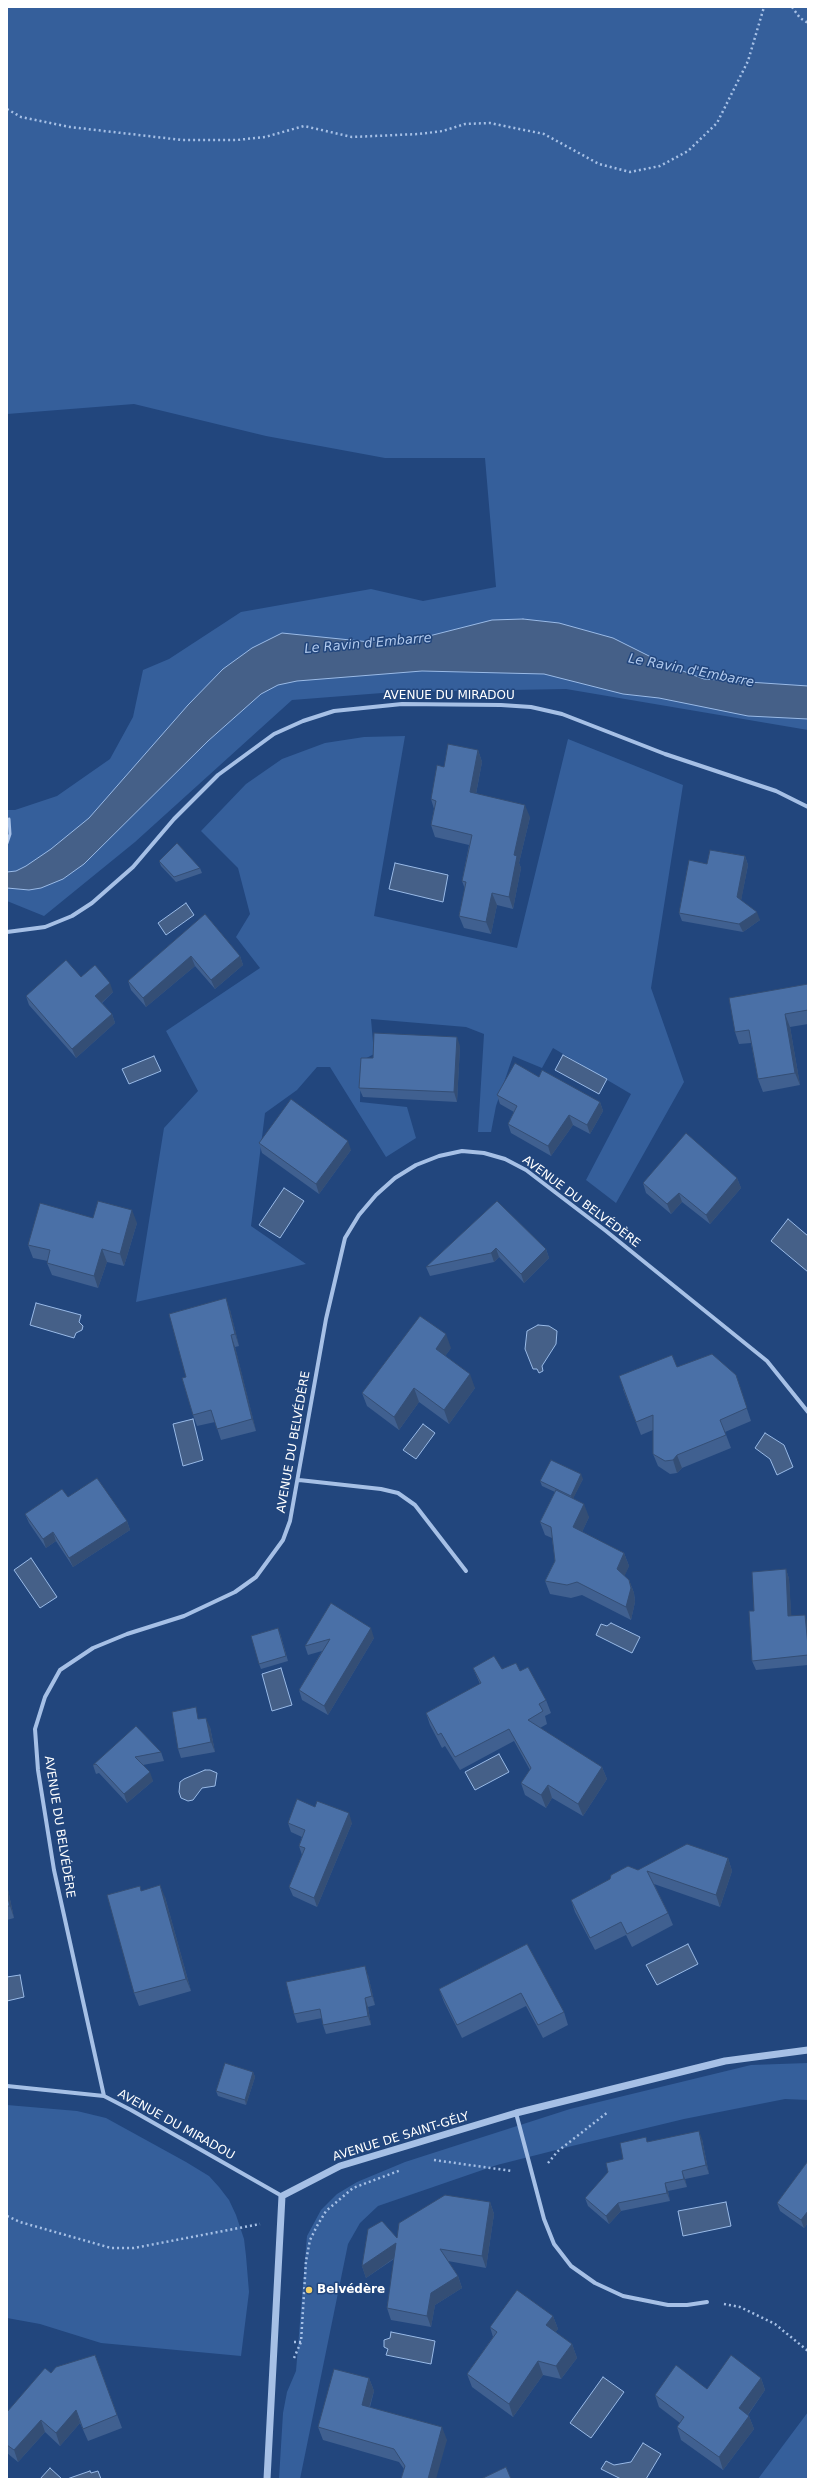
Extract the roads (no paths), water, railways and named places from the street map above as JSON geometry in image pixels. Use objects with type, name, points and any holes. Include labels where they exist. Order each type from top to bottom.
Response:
[{"type":"street","name":"AVENUE DU MIRADOU","points":[[7,932],[45,927],[72,916],[92,903],[133,867],[174,819],[218,775],[274,734],[303,721],[334,711],[402,704],[501,705],[531,707],[562,714],[666,754],[776,791],[808,807]]},
{"type":"street","name":"AVENUE DU BELVÉDÈRE","points":[[104,2096],[54,1870],[38,1770],[35,1729],[43,1704],[60,1670],[93,1648],[127,1634],[184,1616],[235,1592],[256,1577],[283,1540],[290,1521],[299,1480],[326,1319],[345,1238],[359,1215],[376,1195],[395,1178],[416,1165],[439,1156],[462,1152],[484,1153],[505,1159],[526,1170],[768,1361],[808,1412]]},
{"type":"street","points":[[299,1480],[381,1489],[398,1493],[415,1505],[466,1571]]},
{"type":"street","name":"AVENUE DE SAINT-GÉLY","points":[[282,2196],[340,2166],[516,2113],[725,2061],[808,2050]]},
{"type":"street","name":"AVENUE DU MIRADOU","points":[[7,2086],[104,2096],[282,2196]]},
{"type":"street","points":[[516,2113],[544,2219],[554,2244],[571,2266],[594,2283],[622,2296],[668,2305],[687,2305],[707,2302]]},
{"type":"street","points":[[267,2479],[276,2341],[282,2196]]},
{"type":"lane","points":[[7,842],[10,834],[9,819]]},
{"type":"water","name":"Le Ravin d'Embarre","points":[[523,619],[559,623],[613,638],[667,665],[704,679],[808,686],[808,719],[748,716],[659,698],[623,694],[544,674],[422,671],[297,681],[278,685],[261,694],[208,741],[84,864],[63,879],[41,888],[29,890],[7,888],[7,872],[16,871],[26,866],[51,849],[89,818],[188,705],[223,669],[252,648],[282,633],[370,642],[390,641],[429,636],[492,620]]},
{"type":"water","points":[[395,863],[448,875],[443,902],[389,889]]},
{"type":"water","points":[[186,903],[194,915],[166,935],[158,923]]},
{"type":"water","points":[[563,1055],[607,1079],[599,1094],[555,1070]]},
{"type":"water","points":[[154,1056],[161,1071],[129,1084],[122,1069]]},
{"type":"water","points":[[284,1188],[304,1201],[280,1238],[259,1225]]},
{"type":"water","points":[[788,1219],[808,1236],[808,1272],[771,1241]]},
{"type":"water","points":[[36,1303],[81,1315],[79,1322],[83,1326],[82,1330],[76,1333],[74,1338],[30,1325]]},
{"type":"water","points":[[538,1325],[549,1326],[557,1331],[556,1344],[542,1366],[543,1371],[539,1373],[537,1369],[533,1369],[525,1349],[527,1331]]},
{"type":"water","points":[[193,1419],[203,1460],[183,1466],[173,1424]]},
{"type":"water","points":[[423,1424],[435,1433],[416,1459],[403,1450]]},
{"type":"water","points":[[765,1433],[784,1445],[793,1467],[777,1475],[770,1459],[755,1448]]},
{"type":"water","points":[[31,1558],[57,1597],[40,1608],[14,1570]]},
{"type":"water","points":[[611,1623],[640,1637],[632,1653],[596,1635],[601,1624],[607,1626]]},
{"type":"water","points":[[281,1668],[292,1705],[272,1711],[262,1674]]},
{"type":"water","points":[[499,1754],[509,1772],[475,1790],[465,1772]]},
{"type":"water","points":[[205,1770],[210,1770],[217,1773],[215,1786],[202,1788],[193,1800],[188,1801],[181,1798],[179,1792],[180,1782]]},
{"type":"water","points":[[688,1944],[698,1964],[657,1985],[646,1965]]},
{"type":"water","points":[[20,1975],[24,1997],[7,2001],[7,1977]]},
{"type":"water","points":[[726,2202],[731,2226],[683,2236],[678,2211]]},
{"type":"water","points":[[391,2332],[435,2341],[431,2364],[386,2355],[388,2349],[384,2347],[384,2340],[390,2338]]},
{"type":"water","points":[[603,2377],[624,2392],[591,2438],[570,2423]]},
{"type":"water","points":[[643,2443],[661,2454],[646,2479],[621,2479],[601,2469],[606,2461],[614,2465],[631,2462]]},
{"type":"water","points":[[50,2468],[62,2479],[40,2479]]},
{"type":"water","points":[[90,2471],[91,2473],[98,2471],[101,2479],[67,2479]]},
{"type":"place","name":"Belvédère","points":[[309,2290]]}]
